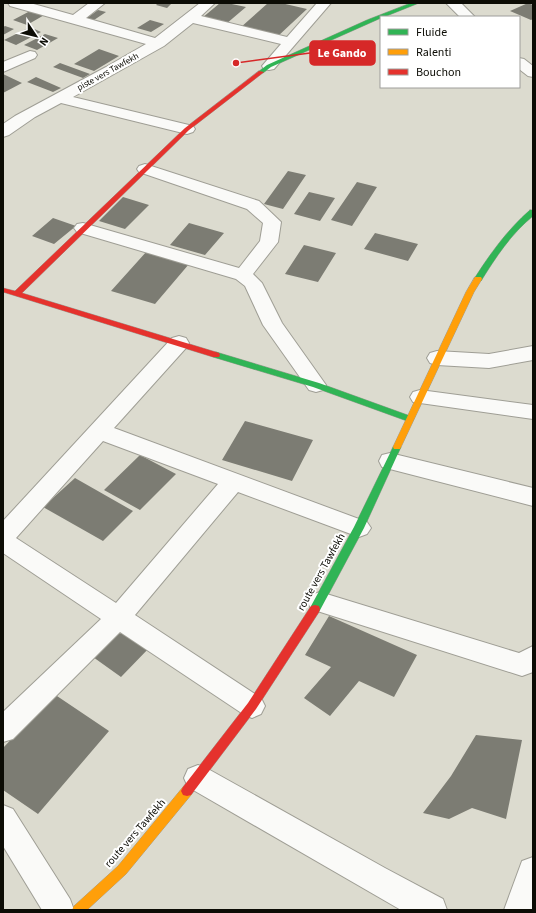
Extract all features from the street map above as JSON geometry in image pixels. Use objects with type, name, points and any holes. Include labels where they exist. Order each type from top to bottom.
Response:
[{"type":"street","points":[[15,3],[159,43]]},
{"type":"street","points":[[76,19],[98,3]]},
{"type":"street","name":"piste vers Tawfekh","points":[[3,132],[27,114],[120,66],[159,43],[208,3]]},
{"type":"street","points":[[16,294],[187,129],[269,66],[324,3]]},
{"type":"street","points":[[381,16],[416,3]]},
{"type":"street","points":[[453,3],[467,16]]},
{"type":"street","points":[[269,66],[380,16]]},
{"type":"street","points":[[190,18],[290,42]]},
{"type":"street","points":[[3,68],[30,55]]},
{"type":"street","points":[[520,63],[533,73]]},
{"type":"street","points":[[60,98],[187,129]]},
{"type":"street","points":[[145,169],[253,205],[272,222],[269,242],[243,274]]},
{"type":"street","name":"route vers Tawfekh","points":[[78,910],[122,870],[198,778],[252,706],[320,602],[359,528],[437,358],[474,286],[498,249],[530,217]]},
{"type":"street","points":[[83,228],[243,274],[253,283],[274,325],[316,386]]},
{"type":"street","points":[[3,290],[316,386],[410,419]]},
{"type":"street","points":[[3,537],[179,344]]},
{"type":"street","points":[[437,358],[489,361],[533,353]]},
{"type":"street","points":[[420,397],[533,412]]},
{"type":"street","points":[[99,431],[359,528]]},
{"type":"street","points":[[390,461],[533,497]]},
{"type":"street","points":[[3,730],[119,617],[234,481]]},
{"type":"street","points":[[3,541],[252,706]]},
{"type":"street","points":[[320,602],[522,664],[533,657]]},
{"type":"street","points":[[198,778],[374,879],[432,910]]},
{"type":"street","points":[[3,819],[59,910]]},
{"type":"street","points":[[519,910],[533,872]]},
{"type":"building","points":[[158,3],[172,3],[167,8],[156,5]]},
{"type":"building","points":[[220,3],[246,7],[226,24],[202,18]]},
{"type":"building","points":[[268,3],[281,3],[307,9],[277,37],[240,28]]},
{"type":"building","points":[[528,3],[533,5],[533,19],[531,20],[510,11]]},
{"type":"building","points":[[32,10],[46,14],[27,25],[13,20]]},
{"type":"building","points":[[98,10],[106,12],[94,20],[87,18]]},
{"type":"building","points":[[150,20],[164,24],[151,32],[137,28]]},
{"type":"building","points":[[5,26],[14,29],[3,35],[3,27]]},
{"type":"building","points":[[30,27],[41,32],[16,45],[4,40]]},
{"type":"building","points":[[45,34],[58,38],[37,50],[24,45]]},
{"type":"building","points":[[99,49],[119,56],[94,71],[74,64]]},
{"type":"building","points":[[60,63],[90,74],[83,78],[53,67]]},
{"type":"building","points":[[3,74],[22,83],[3,93]]},
{"type":"building","points":[[36,77],[61,88],[53,92],[27,82]]},
{"type":"building","points":[[288,171],[306,175],[283,209],[264,204]]},
{"type":"building","points":[[357,182],[377,187],[352,226],[331,220]]},
{"type":"building","points":[[309,192],[335,198],[320,221],[294,214]]},
{"type":"building","points":[[123,197],[149,205],[125,229],[99,221]]},
{"type":"building","points":[[53,218],[76,226],[54,244],[32,236]]},
{"type":"building","points":[[189,223],[224,233],[205,255],[170,245]]},
{"type":"building","points":[[375,233],[418,244],[408,261],[364,249]]},
{"type":"building","points":[[304,245],[336,253],[318,282],[285,274]]},
{"type":"building","points":[[147,251],[189,264],[155,304],[111,291]]},
{"type":"building","points":[[245,421],[313,440],[292,481],[222,460]]},
{"type":"building","points":[[140,455],[176,474],[140,510],[104,490]]},
{"type":"building","points":[[75,478],[133,511],[103,541],[43,507]]},
{"type":"building","points":[[329,616],[417,655],[394,697],[359,681],[330,716],[304,698],[331,667],[305,655]]},
{"type":"building","points":[[123,628],[151,646],[121,677],[93,657]]},
{"type":"building","points":[[54,694],[109,731],[38,814],[3,790],[3,748]]},
{"type":"building","points":[[476,735],[522,740],[506,819],[472,808],[449,819],[423,813],[451,776]]},
{"type":"traffic: fast","points":[[382,16],[416,3]]},
{"type":"traffic: fast","points":[[261,72],[269,66],[380,17]]},
{"type":"traffic: fast","points":[[478,279],[509,235],[533,212]]},
{"type":"traffic: fast","points":[[216,355],[316,385],[410,419]]},
{"type":"traffic: fast","points":[[315,609],[359,528],[397,447]]},
{"type":"traffic: slow","points":[[397,447],[470,292],[478,279]]},
{"type":"traffic: slow","points":[[78,910],[122,870],[187,791]]},
{"type":"traffic: jam","points":[[16,294],[187,129],[261,72]]},
{"type":"traffic: jam","points":[[5,290],[216,355]]},
{"type":"traffic: jam","points":[[187,791],[252,706],[315,609]]},
{"type":"place","name":"Le Gando","points":[[236,63]]}]
